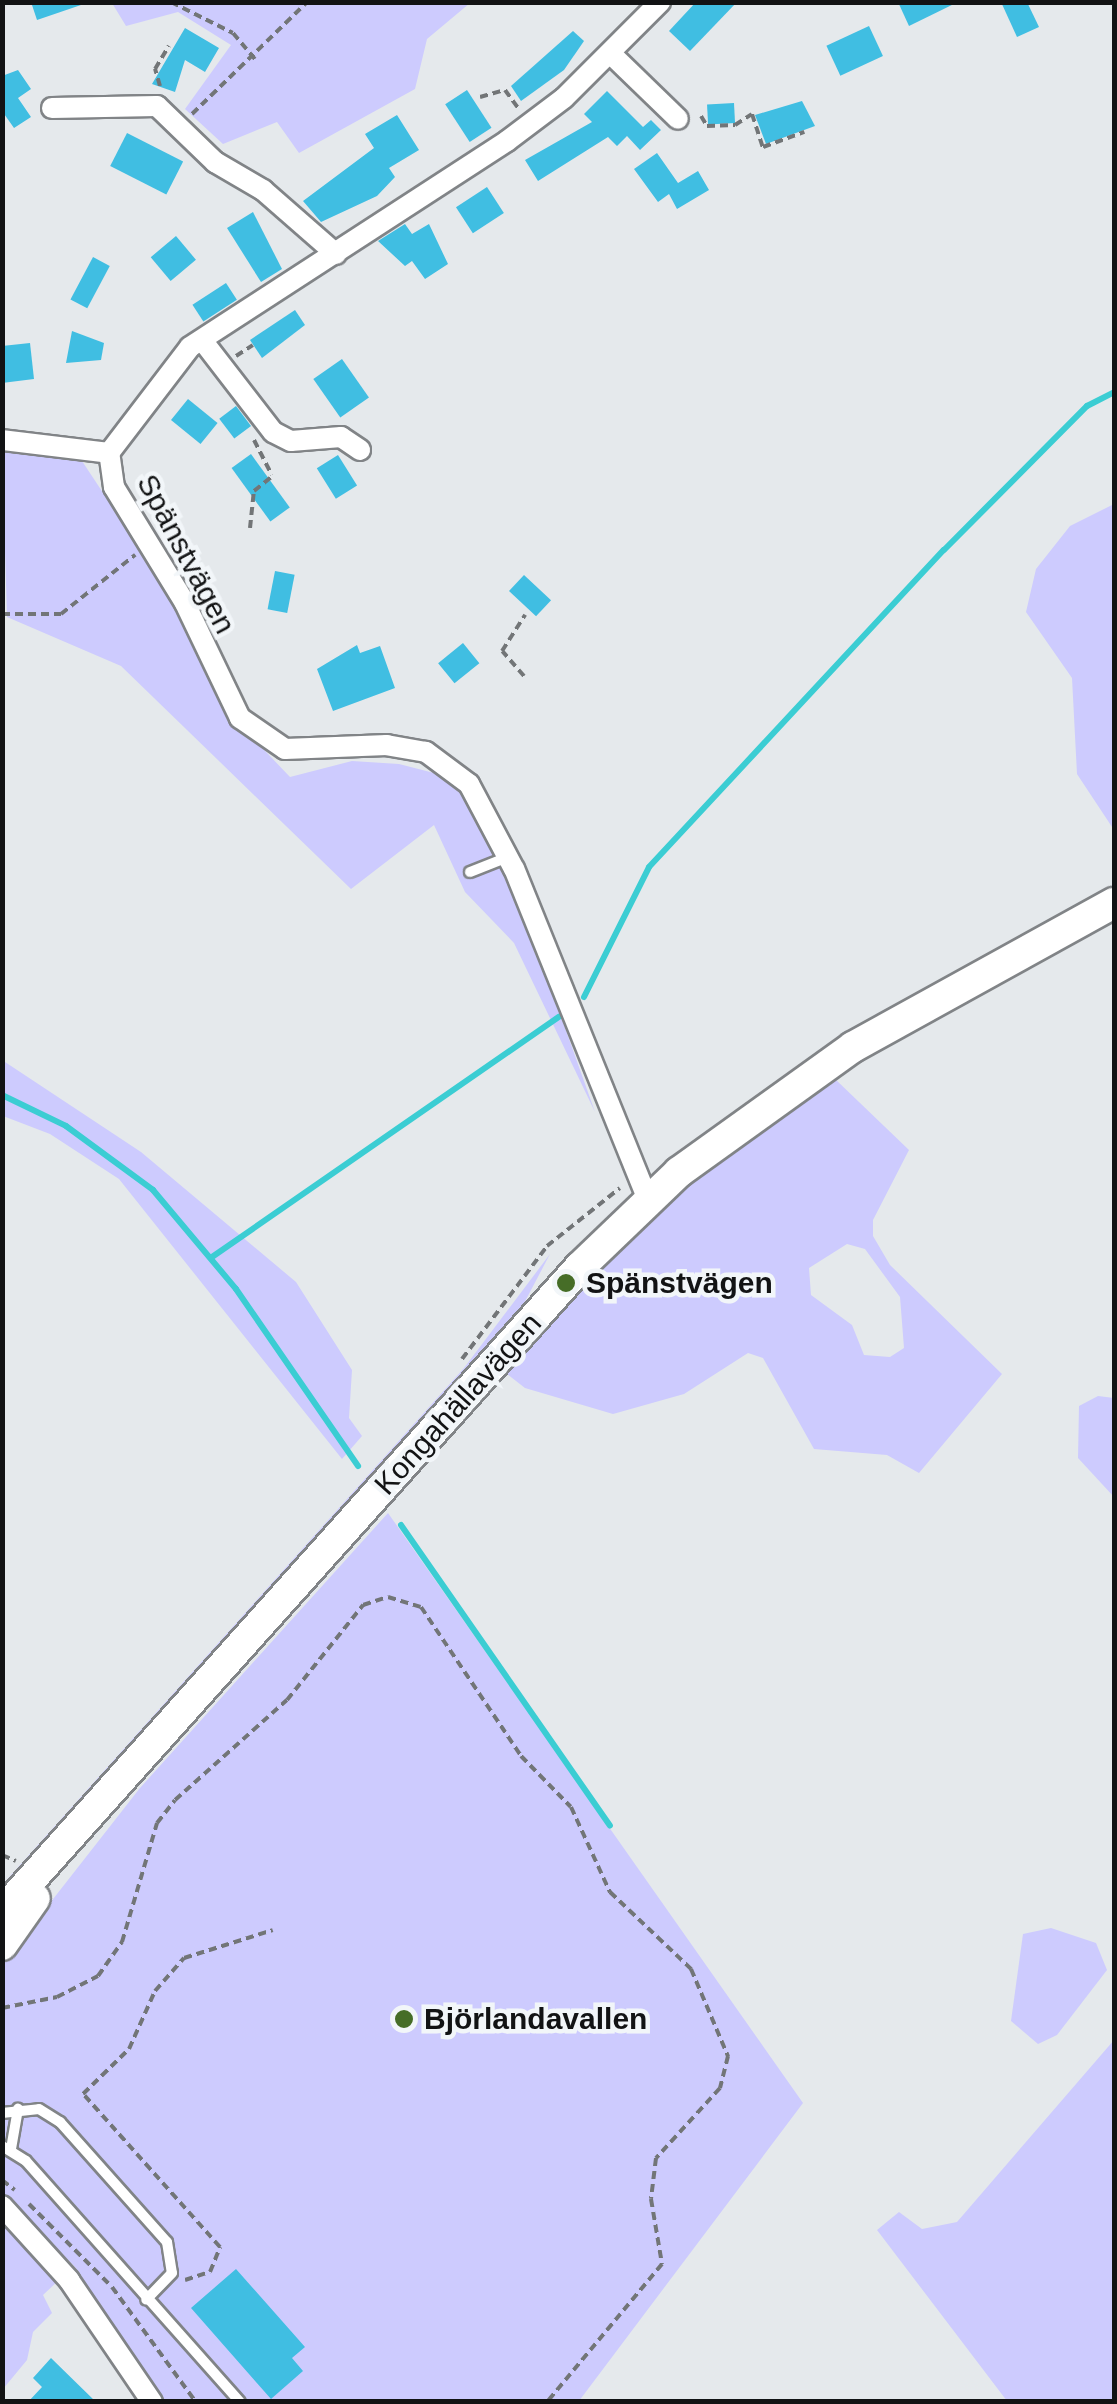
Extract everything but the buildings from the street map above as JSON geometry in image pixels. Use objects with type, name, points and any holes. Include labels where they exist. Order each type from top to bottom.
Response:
[{"type":"street","name":"Spänstvägen","points":[[648,1200],[508,857],[469,784],[440,758],[387,745],[285,748],[240,718],[114,487],[108,453],[112,438],[202,340],[507,141],[611,54],[660,2]]},
{"type":"street","points":[[611,54],[678,119]]},
{"type":"street","points":[[52,108],[140,102],[163,110],[216,162],[263,190],[336,254]]},
{"type":"street","points":[[202,340],[272,432],[291,441],[341,437],[360,450]]},
{"type":"street","points":[[2,440],[108,453]]},
{"type":"street","name":"Kongahällavägen","points":[[2,1912],[66,1849],[485,1372],[648,1200],[797,1082],[1114,903]]},
{"type":"street","name":"Kongahällavägen","points":[[2,1945],[66,1849]]},
{"type":"street","points":[[2,2206],[60,2269],[152,2402]]},
{"type":"lane","points":[[470,872],[508,857]]},
{"type":"lane","points":[[18,2108],[7,2148],[240,2402]]},
{"type":"lane","points":[[2,2113],[39,2108],[60,2122],[167,2242],[172,2274],[146,2300]]},
{"type":"path","points":[[171,2],[233,33],[255,59]]},
{"type":"path","points":[[181,124],[255,59],[307,2]]},
{"type":"path","points":[[163,110],[155,69],[170,46]]},
{"type":"path","points":[[480,97],[505,90],[520,110],[530,104]]},
{"type":"path","points":[[702,116],[707,126],[736,126],[752,114],[763,148],[804,132]]},
{"type":"path","points":[[250,528],[254,490],[271,478]]},
{"type":"path","points":[[2,614],[61,614],[147,545]]},
{"type":"path","points":[[524,676],[502,650],[525,615]]},
{"type":"path","points":[[548,1246],[558,1256]]},
{"type":"path","points":[[2,2008],[58,1998],[98,1976],[122,1942],[157,1823],[175,1800],[264,1723],[362,1605],[388,1598],[421,1607],[522,1756],[571,1807],[610,1892],[691,1969],[728,2056],[720,2088],[656,2158],[650,2198],[662,2264],[547,2402]]},
{"type":"path","points":[[2,1855],[18,1863]]},
{"type":"path","points":[[172,2274],[198,2280],[216,2266],[220,2247],[83,2094],[128,2049],[155,1991],[184,1958],[274,1930]]},
{"type":"path","points":[[2,2180],[112,2287],[196,2402]]},
{"type":"shaded area","points":[[112,3],[470,3],[427,39],[415,89],[299,153],[277,122],[223,144],[185,109],[231,45],[178,12],[126,26]]},
{"type":"shaded area","points":[[2,451],[82,461],[170,594],[224,708],[290,777],[352,761],[399,764],[434,773],[465,795],[526,918],[595,1112],[514,943],[465,892],[434,825],[351,889],[121,666],[7,617]]},
{"type":"shaded area","points":[[1114,504],[1114,830],[1077,774],[1072,678],[1026,612],[1036,569],[1070,526]]},
{"type":"shaded area","points":[[2,1060],[141,1152],[296,1282],[352,1370],[349,1418],[362,1436],[342,1459],[119,1179],[50,1134],[3,1116]]},
{"type":"shaded area","points":[[834,1078],[909,1150],[873,1220],[873,1236],[890,1265],[1002,1374],[919,1473],[887,1455],[814,1449],[763,1358],[748,1353],[684,1394],[613,1414],[525,1388],[502,1370],[638,1227],[751,1132]],"holes":[[[847,1244],[865,1249],[900,1297],[904,1348],[890,1357],[864,1355],[852,1325],[811,1295],[809,1268]]]},
{"type":"shaded area","points":[[550,1254],[510,1330],[3,1903],[3,1884],[464,1368]]},
{"type":"shaded area","points":[[1098,1396],[1114,1398],[1114,1497],[1078,1458],[1079,1406]]},
{"type":"shaded area","name":"Björlandavallen","points":[[388,1513],[803,2103],[579,2401],[162,2401],[76,2268],[3,2194],[3,1963],[140,1788]]},
{"type":"shaded area","points":[[1051,1928],[1096,1943],[1107,1970],[1057,2035],[1038,2044],[1011,2021],[1023,1934]]},
{"type":"shaded area","points":[[1114,2040],[1114,2401],[1007,2401],[877,2230],[899,2212],[922,2229],[957,2222]]},
{"type":"shaded area","points":[[3,2218],[60,2279],[43,2295],[52,2313],[33,2332],[27,2360],[3,2389]]},
{"type":"waterway","points":[[584,997],[649,867],[944,550],[1087,406],[1114,392]]},
{"type":"waterway","points":[[212,1257],[559,1017]]},
{"type":"waterway","points":[[2,1095],[66,1126],[153,1190],[236,1289],[358,1466]]},
{"type":"waterway","points":[[401,1525],[610,1826]]},
{"type":"place","name":"Spänstvägen","points":[[566,1283]]},
{"type":"place","name":"Björlandavallen","points":[[404,2019]]}]
